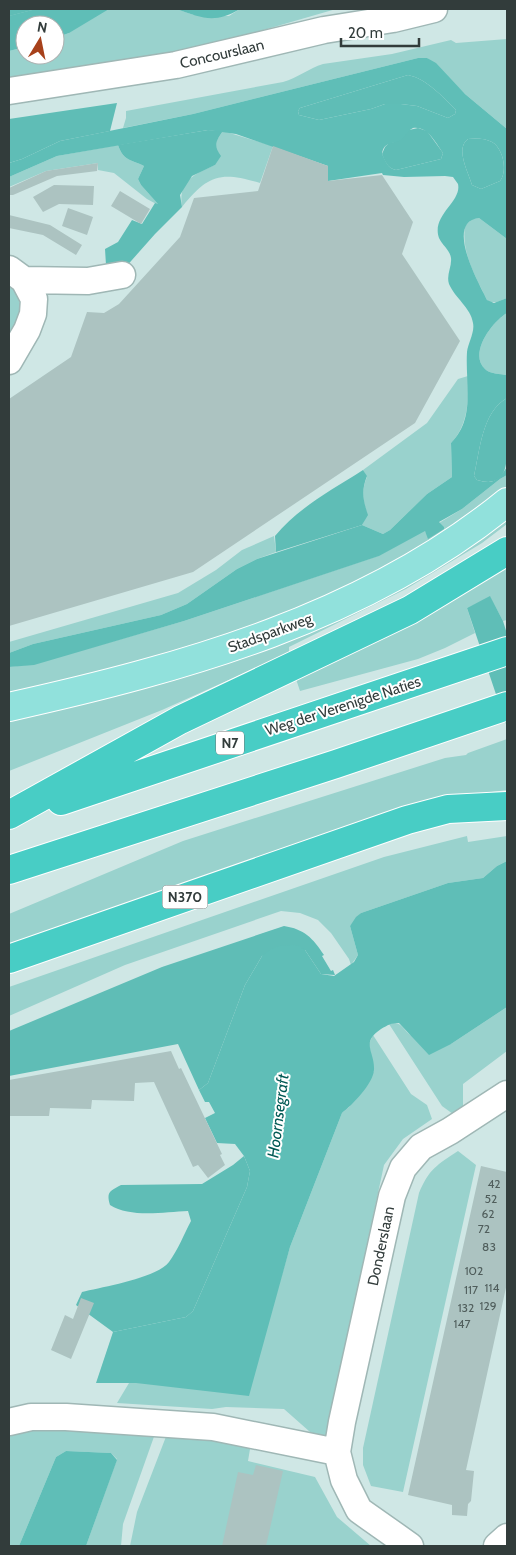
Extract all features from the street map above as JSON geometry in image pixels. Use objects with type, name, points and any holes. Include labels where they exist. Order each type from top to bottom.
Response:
[{"type":"highway","points":[[9,817],[180,720],[410,610],[507,551]]},
{"type":"highway","name":"Weg der Verenigde Naties","points":[[9,817],[507,651]]},
{"type":"highway","points":[[9,870],[336,764],[507,706]]},
{"type":"highway","name":"N370","points":[[9,959],[407,820],[448,809],[507,806]]},
{"type":"highway","points":[[9,878],[38,862]]},
{"type":"main road","name":"Stadsparkweg","points":[[9,707],[75,692],[205,656],[317,616],[358,597],[440,551],[477,526],[507,502]]},
{"type":"street","points":[[324,30],[366,9]]},
{"type":"street","name":"Concourslaan","points":[[9,91],[176,65],[324,30],[392,19],[434,9]]},
{"type":"street","points":[[16,274],[88,281],[122,275]]},
{"type":"street","points":[[9,361],[27,330],[33,314],[34,299],[16,274]]},
{"type":"street","name":"Donderslaan","points":[[410,1546],[359,1510],[344,1480],[337,1452],[342,1422],[392,1196],[403,1168],[421,1148],[507,1094]]},
{"type":"street","points":[[9,1422],[31,1417],[66,1417],[213,1427],[337,1452]]},
{"type":"street","points":[[497,1546],[507,1537]]},
{"type":"shaded area","points":[[9,9],[176,9],[194,15],[229,16],[240,9],[336,9],[243,36],[171,53],[9,78],[9,51],[15,50],[15,65],[65,65],[65,34],[69,33],[65,31],[65,15],[15,15],[15,37],[9,44]]},
{"type":"shaded area","points":[[9,9],[36,9],[9,16]]},
{"type":"shaded area","points":[[507,39],[507,129],[465,94],[427,58],[418,58],[193,114],[123,128],[126,111],[283,82],[323,64],[392,54],[451,40],[456,43]]},
{"type":"shaded area","points":[[408,75],[422,80],[434,89],[456,110],[455,114],[448,118],[417,106],[385,104],[371,109],[319,120],[299,115],[298,111],[300,108]]},
{"type":"shaded area","points":[[117,103],[110,131],[60,141],[9,163],[9,119]]},
{"type":"shaded area","points":[[418,128],[427,131],[443,153],[441,159],[396,170],[390,168],[382,154],[385,147],[409,130]]},
{"type":"shaded area","points":[[208,130],[223,131],[216,143],[221,156],[215,165],[192,176],[180,195],[182,207],[124,269],[106,265],[105,249],[118,242],[132,220],[142,224],[155,203],[158,204],[138,179],[144,166],[125,157],[118,145]]},
{"type":"shaded area","points":[[223,131],[273,146],[260,183],[235,177],[216,178],[200,188],[182,207],[181,198],[185,185],[194,175],[215,165],[216,141]]},
{"type":"shaded area","points":[[468,139],[483,139],[496,145],[504,166],[504,172],[500,181],[481,189],[472,185],[462,154],[464,143]]},
{"type":"shaded area","points":[[118,145],[125,157],[144,166],[138,179],[160,206],[147,199],[114,173],[98,170],[98,163],[46,171],[9,187],[9,177],[57,156]]},
{"type":"shaded area","points":[[479,218],[507,239],[507,298],[497,302],[487,300],[474,274],[465,246],[465,226],[472,219]]},
{"type":"shaded area","points":[[9,284],[15,289],[20,302],[20,309],[19,316],[9,336]]},
{"type":"shaded area","points":[[507,313],[507,375],[487,371],[480,362],[479,355],[484,338],[489,330]]},
{"type":"shaded area","points":[[468,376],[468,403],[464,420],[461,429],[451,443],[452,477],[427,494],[390,530],[383,534],[362,525],[367,514],[363,496],[367,477],[363,470],[427,423],[458,379]]},
{"type":"shaded area","points":[[507,398],[507,454],[504,470],[501,477],[496,481],[477,480],[474,476],[483,432],[492,412]]},
{"type":"shaded area","points":[[363,470],[367,476],[363,496],[368,515],[362,525],[276,552],[275,536],[284,526],[316,500]]},
{"type":"shaded area","points":[[507,475],[507,494],[480,518],[273,625],[9,698],[9,667],[34,664],[184,621],[378,556],[425,530],[426,533]]},
{"type":"shaded area","points":[[507,518],[507,524],[482,543],[406,589],[289,647],[289,653],[162,710],[9,771],[9,716],[460,552],[495,529]]},
{"type":"shaded area","points":[[274,536],[276,552],[237,569],[187,604],[161,615],[33,644],[9,653],[9,642],[178,593],[216,570],[242,550]]},
{"type":"shaded area","points":[[507,564],[507,620],[503,621],[490,597],[467,608],[475,633],[445,648],[418,659],[300,691],[295,676]]},
{"type":"shaded area","points":[[507,739],[507,790],[460,796],[9,948],[9,914],[183,841],[445,758],[466,755]]},
{"type":"shaded area","points":[[467,836],[468,842],[507,836],[507,861],[497,866],[483,878],[448,883],[361,913],[350,926],[358,955],[351,965],[331,933],[318,920],[300,913],[281,911],[125,965],[9,1016],[9,987],[384,857]]},
{"type":"shaded area","points":[[284,926],[297,929],[312,939],[335,975],[321,974],[305,950],[262,956],[245,985],[208,1083],[199,1090],[178,1044],[9,1076],[9,1031],[162,967]]},
{"type":"shaded area","points":[[507,1007],[507,1051],[463,1084],[463,1108],[453,1114],[442,1106],[389,1024],[399,1024],[416,1038],[451,1044]]},
{"type":"shaded area","points":[[373,1035],[411,1094],[427,1105],[432,1119],[403,1139],[384,1165],[326,1435],[318,1439],[284,1409],[226,1407],[212,1409],[117,1403],[129,1383],[136,1383],[273,1305],[290,1247],[342,1113],[349,1107],[374,1071],[369,1044]]},
{"type":"shaded area","points":[[458,1151],[476,1165],[403,1492],[371,1486],[363,1465],[363,1448],[419,1193],[426,1178],[434,1168]]},
{"type":"shaded area","points":[[244,1156],[250,1171],[247,1187],[193,1311],[186,1317],[113,1332],[76,1305],[82,1292],[128,1281],[163,1268],[178,1247],[191,1221],[188,1211],[137,1213],[118,1209],[110,1205],[108,1197],[110,1192],[121,1185],[202,1184]]},
{"type":"shaded area","points":[[20,1427],[156,1431],[123,1524],[121,1546],[86,1546],[117,1459],[111,1453],[66,1451],[56,1457],[19,1546],[9,1546],[9,1432]]},
{"type":"shaded area","points":[[167,1434],[251,1443],[248,1461],[315,1477],[337,1517],[371,1546],[130,1546],[137,1512]]},
{"type":"water","points":[[36,9],[109,9],[65,34],[65,15],[15,15],[15,50],[9,51],[9,16]]},
{"type":"water","points":[[176,9],[240,9],[223,17],[208,18]]},
{"type":"water","points":[[418,58],[427,58],[436,63],[465,94],[507,129],[507,239],[479,218],[469,222],[464,230],[464,241],[472,268],[487,300],[494,303],[507,298],[507,313],[489,330],[484,338],[479,355],[480,362],[487,371],[507,375],[507,398],[492,412],[487,422],[480,444],[474,476],[477,480],[492,482],[507,467],[507,475],[462,509],[439,522],[444,529],[428,539],[425,531],[379,556],[184,621],[34,665],[9,667],[9,653],[33,644],[161,615],[187,604],[237,569],[257,559],[362,525],[383,534],[390,530],[427,494],[452,477],[451,443],[464,423],[467,411],[467,352],[473,326],[472,318],[449,284],[448,277],[451,258],[439,238],[439,222],[458,191],[458,184],[453,177],[404,177],[383,175],[382,173],[328,181],[328,166],[236,134],[208,130],[57,156],[9,177],[9,163],[60,141],[193,114]],"holes":[[[408,75],[422,80],[434,89],[456,110],[455,114],[448,118],[417,106],[385,104],[371,109],[319,120],[299,115],[298,111],[300,108]],[[418,128],[427,132],[443,153],[441,159],[396,170],[393,169],[386,162],[382,154],[383,150],[387,145],[401,140],[411,129]],[[468,139],[480,139],[496,145],[504,166],[504,172],[500,181],[481,189],[472,185],[462,154],[464,143]]]},
{"type":"water","points":[[490,596],[503,621],[507,634],[507,727],[467,608]]},
{"type":"water","name":"Hoornsegraft","points":[[507,861],[507,1007],[451,1044],[429,1055],[399,1023],[383,1028],[371,1039],[370,1048],[374,1063],[373,1076],[361,1094],[342,1113],[290,1247],[249,1396],[136,1383],[96,1383],[113,1332],[186,1317],[193,1311],[247,1187],[250,1171],[244,1156],[235,1144],[217,1143],[205,1118],[215,1113],[209,1102],[205,1102],[199,1090],[208,1083],[245,985],[262,956],[280,946],[297,945],[305,950],[321,974],[334,976],[354,962],[358,955],[350,926],[361,913],[448,883],[483,878],[497,866]]},
{"type":"water","points":[[66,1451],[111,1453],[117,1460],[86,1546],[19,1546],[56,1457]]},
{"type":"building","points":[[273,146],[328,166],[328,181],[382,175],[413,222],[402,254],[460,341],[415,423],[193,572],[9,626],[9,399],[71,357],[87,312],[104,313],[119,304],[180,237],[194,198],[258,191]]},
{"type":"building","points":[[98,163],[97,171],[57,176],[9,195],[9,188],[46,171]]},
{"type":"building","points":[[54,185],[94,186],[93,205],[59,204],[43,212],[33,197]]},
{"type":"building","points":[[120,191],[150,209],[141,224],[111,206]]},
{"type":"building","points":[[68,208],[93,217],[87,235],[62,226]]},
{"type":"building","points":[[9,215],[50,225],[82,245],[76,255],[43,235],[9,228]]},
{"type":"building","points":[[171,1051],[222,1154],[220,1155],[225,1165],[208,1178],[198,1165],[193,1167],[154,1082],[135,1083],[134,1101],[92,1100],[91,1109],[50,1108],[49,1116],[9,1116],[9,1080]]},
{"type":"building","points":[[481,1166],[507,1172],[507,1283],[466,1470],[474,1471],[471,1501],[468,1504],[467,1516],[452,1515],[452,1505],[408,1495]]},
{"type":"building","points":[[81,1298],[94,1303],[71,1359],[51,1350],[65,1315],[73,1319]]},
{"type":"building","points":[[256,1465],[283,1471],[266,1546],[222,1546],[238,1472],[253,1475]]}]
